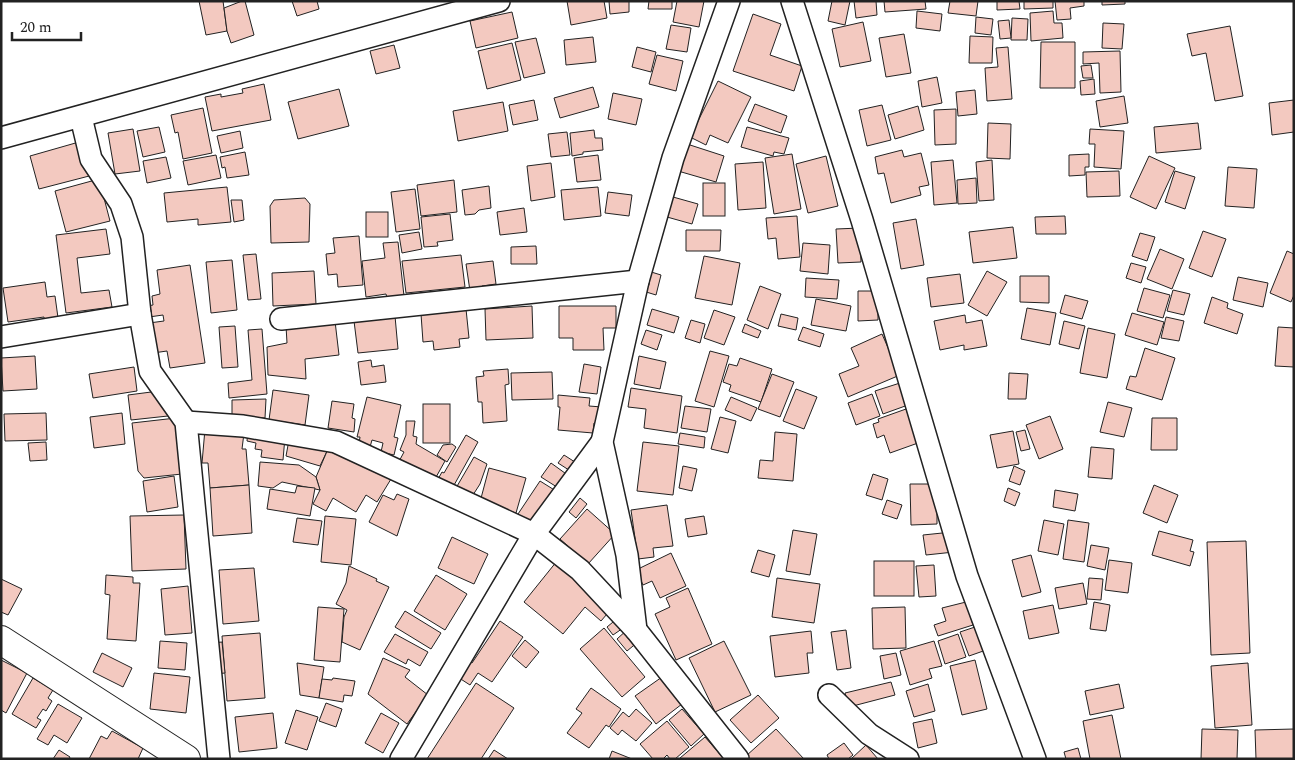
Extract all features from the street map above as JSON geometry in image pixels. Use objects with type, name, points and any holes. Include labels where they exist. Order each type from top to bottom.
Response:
[{"type":"street","points":[[1,138],[499,1]]},
{"type":"street","points":[[401,759],[534,534],[602,442],[638,281],[672,158],[730,1]]},
{"type":"street","points":[[792,1],[862,220],[967,576],[1035,759]]},
{"type":"street","points":[[81,117],[91,159],[121,204],[132,237],[140,314],[150,371],[186,422],[219,759]]},
{"type":"street","points":[[281,319],[638,281]]},
{"type":"street","points":[[1,337],[140,314]]},
{"type":"street","points":[[186,422],[243,426],[336,442],[534,534],[580,570],[636,630],[738,759]]},
{"type":"street","points":[[602,442],[628,555],[636,630]]},
{"type":"street","points":[[1,640],[186,759]]},
{"type":"street","points":[[829,695],[869,734],[908,759]]},
{"type":"building","points":[[199,1],[223,1],[227,31],[206,35]]},
{"type":"building","points":[[245,1],[254,35],[231,43],[227,31],[224,8]]},
{"type":"building","points":[[292,1],[317,1],[319,9],[297,16]]},
{"type":"building","points":[[567,1],[604,1],[607,18],[571,25]]},
{"type":"building","points":[[609,1],[629,1],[629,12],[610,14]]},
{"type":"building","points":[[649,1],[672,1],[672,9],[648,9]]},
{"type":"building","points":[[677,1],[704,1],[699,27],[673,22]]},
{"type":"building","points":[[832,1],[850,1],[845,25],[828,21]]},
{"type":"building","points":[[854,1],[876,1],[877,15],[856,18]]},
{"type":"building","points":[[884,1],[925,1],[926,9],[885,12]]},
{"type":"building","points":[[950,1],[978,1],[976,16],[948,13]]},
{"type":"building","points":[[997,1],[1019,1],[1020,9],[997,10]]},
{"type":"building","points":[[1024,1],[1053,1],[1053,8],[1024,9]]},
{"type":"building","points":[[1055,1],[1084,1],[1084,6],[1070,8],[1071,19],[1057,20]]},
{"type":"building","points":[[1102,1],[1125,1],[1125,4],[1102,5]]},
{"type":"building","points":[[917,11],[942,14],[940,31],[916,28]]},
{"type":"building","points":[[1053,11],[1054,23],[1062,23],[1063,38],[1031,41],[1030,13]]},
{"type":"building","points":[[512,12],[518,38],[476,48],[470,21]]},
{"type":"building","points":[[753,14],[781,24],[770,55],[802,66],[794,91],[733,71]]},
{"type":"building","points":[[976,17],[993,19],[991,35],[975,33]]},
{"type":"building","points":[[1012,18],[1028,19],[1027,40],[1011,40]]},
{"type":"building","points":[[1009,20],[1011,38],[1000,39],[998,21]]},
{"type":"building","points":[[863,22],[871,61],[840,67],[832,29]]},
{"type":"building","points":[[1103,23],[1124,24],[1122,49],[1102,48]]},
{"type":"building","points":[[671,25],[691,28],[687,52],[666,49]]},
{"type":"building","points":[[1230,26],[1243,96],[1215,101],[1206,53],[1192,56],[1187,34]]},
{"type":"building","points":[[904,34],[911,73],[886,77],[879,38]]},
{"type":"building","points":[[970,36],[993,37],[992,63],[969,63]]},
{"type":"building","points":[[593,37],[596,62],[566,65],[564,40]]},
{"type":"building","points":[[536,38],[545,73],[524,78],[515,42]]},
{"type":"building","points":[[1041,42],[1075,42],[1075,88],[1040,88]]},
{"type":"building","points":[[512,43],[521,80],[487,89],[478,51]]},
{"type":"building","points":[[394,45],[400,68],[376,74],[370,51]]},
{"type":"building","points":[[637,47],[656,52],[651,72],[632,67]]},
{"type":"building","points":[[1008,47],[1012,99],[987,101],[985,68],[998,67],[996,48]]},
{"type":"building","points":[[1120,51],[1121,92],[1100,93],[1099,63],[1083,64],[1083,52]]},
{"type":"building","points":[[657,55],[683,61],[676,91],[649,84]]},
{"type":"building","points":[[1091,65],[1093,78],[1083,78],[1081,66]]},
{"type":"building","points":[[937,77],[942,103],[922,107],[918,81]]},
{"type":"building","points":[[1094,79],[1095,94],[1081,95],[1080,81]]},
{"type":"building","points":[[718,81],[751,97],[728,143],[710,135],[706,145],[690,137]]},
{"type":"building","points":[[264,84],[271,120],[212,131],[205,97],[221,94],[221,97],[243,93],[242,89]]},
{"type":"building","points":[[593,87],[599,107],[560,118],[554,98]]},
{"type":"building","points":[[339,89],[349,126],[298,139],[288,102]]},
{"type":"building","points":[[975,90],[977,114],[958,116],[956,92]]},
{"type":"building","points":[[613,93],[642,99],[636,125],[608,119]]},
{"type":"building","points":[[1124,96],[1128,123],[1100,127],[1096,101]]},
{"type":"building","points":[[534,100],[538,120],[513,125],[509,105]]},
{"type":"building","points":[[1294,100],[1294,132],[1272,135],[1269,103]]},
{"type":"building","points":[[503,102],[508,131],[458,141],[453,111]]},
{"type":"building","points":[[755,104],[787,116],[781,133],[748,121]]},
{"type":"building","points":[[882,105],[891,140],[867,146],[859,110]]},
{"type":"building","points":[[918,106],[924,130],[895,139],[888,115]]},
{"type":"building","points":[[203,108],[212,153],[183,159],[178,132],[175,133],[171,115]]},
{"type":"building","points":[[956,109],[956,144],[935,145],[934,110]]},
{"type":"building","points":[[988,123],[1011,124],[1010,159],[987,158]]},
{"type":"building","points":[[1198,123],[1201,149],[1156,153],[1154,127]]},
{"type":"building","points":[[159,127],[165,152],[143,157],[137,131]]},
{"type":"building","points":[[747,127],[789,138],[784,154],[774,152],[773,156],[741,147]]},
{"type":"building","points":[[133,129],[140,171],[115,174],[108,133]]},
{"type":"building","points":[[1090,129],[1124,131],[1121,169],[1094,167],[1095,144],[1089,144]]},
{"type":"building","points":[[594,130],[595,138],[602,138],[603,150],[583,152],[583,154],[572,156],[570,133]]},
{"type":"building","points":[[240,131],[243,148],[221,153],[217,136]]},
{"type":"building","points":[[567,132],[570,155],[551,157],[548,134]]},
{"type":"building","points":[[79,142],[93,175],[39,189],[30,156]]},
{"type":"building","points":[[687,144],[724,156],[716,182],[678,171]]},
{"type":"building","points":[[902,150],[904,157],[921,153],[929,185],[919,187],[921,195],[891,203],[884,173],[878,174],[875,157]]},
{"type":"building","points":[[245,152],[249,175],[227,178],[225,167],[222,168],[220,157]]},
{"type":"building","points":[[792,154],[801,209],[774,214],[765,158]]},
{"type":"building","points":[[1089,154],[1089,167],[1085,167],[1085,175],[1069,176],[1069,155]]},
{"type":"building","points":[[216,155],[221,178],[188,185],[183,161]]},
{"type":"building","points":[[598,155],[601,180],[577,182],[574,158]]},
{"type":"building","points":[[826,156],[838,206],[808,213],[796,164]]},
{"type":"building","points":[[1149,156],[1175,168],[1156,209],[1130,197]]},
{"type":"building","points":[[166,157],[171,178],[147,183],[143,161]]},
{"type":"building","points":[[953,160],[957,203],[934,205],[931,162]]},
{"type":"building","points":[[992,160],[994,200],[979,201],[976,162]]},
{"type":"building","points":[[763,162],[766,208],[738,210],[735,164]]},
{"type":"building","points":[[551,163],[555,197],[531,201],[527,166]]},
{"type":"building","points":[[1228,167],[1257,169],[1254,208],[1225,206]]},
{"type":"building","points":[[1119,171],[1120,196],[1087,197],[1086,172]]},
{"type":"building","points":[[1175,171],[1195,177],[1185,209],[1165,202]]},
{"type":"building","points":[[976,178],[977,203],[958,204],[957,180]]},
{"type":"building","points":[[99,179],[110,221],[66,232],[55,191]]},
{"type":"building","points":[[454,180],[457,212],[421,216],[417,185]]},
{"type":"building","points":[[703,183],[725,183],[725,216],[703,216]]},
{"type":"building","points":[[489,186],[491,208],[479,210],[475,214],[465,215],[462,190]]},
{"type":"building","points":[[227,187],[231,222],[198,225],[198,219],[167,222],[164,193]]},
{"type":"building","points":[[598,187],[601,216],[564,220],[561,190]]},
{"type":"building","points":[[415,189],[420,229],[396,232],[391,192]]},
{"type":"building","points":[[608,192],[632,195],[629,216],[605,213]]},
{"type":"building","points":[[673,197],[698,204],[692,224],[667,217]]},
{"type":"building","points":[[305,198],[310,204],[309,242],[271,243],[270,206],[274,200]]},
{"type":"building","points":[[231,200],[242,200],[244,220],[234,222]]},
{"type":"building","points":[[524,208],[527,232],[500,235],[497,212]]},
{"type":"building","points":[[366,212],[388,212],[388,237],[366,237]]},
{"type":"building","points":[[450,214],[453,240],[437,242],[438,246],[424,247],[421,217]]},
{"type":"building","points":[[797,216],[800,257],[778,259],[776,238],[768,239],[766,218]]},
{"type":"building","points":[[1065,216],[1066,234],[1036,234],[1035,217]]},
{"type":"building","points":[[916,219],[924,265],[901,269],[893,223]]},
{"type":"building","points":[[1013,227],[1017,258],[973,263],[969,232]]},
{"type":"building","points":[[860,228],[861,262],[838,263],[836,229]]},
{"type":"building","points":[[106,229],[110,254],[77,258],[81,293],[109,290],[112,307],[66,313],[56,235]]},
{"type":"building","points":[[686,230],[721,230],[720,251],[686,251]]},
{"type":"building","points":[[1203,231],[1226,239],[1212,277],[1189,268]]},
{"type":"building","points":[[419,232],[422,249],[402,253],[399,235]]},
{"type":"building","points":[[1140,233],[1155,237],[1147,261],[1132,256]]},
{"type":"building","points":[[359,236],[363,285],[338,287],[337,274],[328,275],[326,254],[335,253],[333,238]]},
{"type":"building","points":[[398,242],[404,296],[387,298],[386,294],[366,297],[362,261],[385,258],[383,243]]},
{"type":"building","points":[[803,243],[830,245],[828,274],[800,271]]},
{"type":"building","points":[[536,246],[537,264],[511,264],[511,247]]},
{"type":"building","points":[[1160,249],[1184,259],[1172,289],[1147,279]]},
{"type":"building","points":[[1287,251],[1294,254],[1294,295],[1291,302],[1270,293]]},
{"type":"building","points":[[256,254],[261,299],[248,300],[243,255]]},
{"type":"building","points":[[461,255],[465,287],[406,293],[402,261]]},
{"type":"building","points":[[704,256],[740,263],[732,305],[695,298]]},
{"type":"building","points":[[232,260],[237,310],[211,313],[206,262]]},
{"type":"building","points":[[493,261],[496,284],[482,286],[482,289],[470,291],[466,264]]},
{"type":"building","points":[[1131,263],[1146,267],[1141,283],[1126,278]]},
{"type":"building","points":[[190,265],[205,363],[170,368],[167,351],[153,353],[149,323],[164,321],[163,315],[149,317],[147,306],[153,305],[152,296],[160,294],[157,270]]},
{"type":"building","points":[[314,271],[316,304],[273,306],[272,273]]},
{"type":"building","points":[[648,271],[661,275],[656,295],[643,291]]},
{"type":"building","points":[[987,271],[1007,282],[987,316],[968,305]]},
{"type":"building","points":[[960,274],[964,303],[931,307],[927,278]]},
{"type":"building","points":[[1020,276],[1049,276],[1049,303],[1020,302]]},
{"type":"building","points":[[1238,277],[1268,283],[1263,307],[1233,300]]},
{"type":"building","points":[[806,278],[839,280],[837,299],[805,297]]},
{"type":"building","points":[[45,282],[47,297],[55,296],[59,325],[45,327],[44,317],[8,322],[3,288]]},
{"type":"building","points":[[760,286],[781,294],[768,329],[747,320]]},
{"type":"building","points":[[1144,288],[1170,295],[1163,318],[1137,311]]},
{"type":"building","points":[[1173,290],[1190,294],[1184,315],[1167,311]]},
{"type":"building","points":[[858,291],[878,291],[878,320],[858,321]]},
{"type":"building","points":[[1065,295],[1088,301],[1082,319],[1060,313]]},
{"type":"building","points":[[1212,297],[1228,303],[1227,308],[1243,314],[1237,334],[1204,323]]},
{"type":"building","points":[[816,299],[851,306],[846,331],[811,325]]},
{"type":"building","points":[[532,306],[533,338],[486,340],[485,309]]},
{"type":"building","points":[[559,306],[616,306],[616,328],[603,328],[604,350],[573,350],[573,338],[559,338]]},
{"type":"building","points":[[1027,308],[1056,313],[1050,345],[1021,339]]},
{"type":"building","points":[[466,309],[469,338],[459,339],[460,347],[434,350],[433,341],[423,342],[421,314]]},
{"type":"building","points":[[652,309],[679,317],[674,333],[647,325]]},
{"type":"building","points":[[714,310],[735,317],[724,345],[704,338]]},
{"type":"building","points":[[1132,313],[1164,322],[1157,345],[1125,335]]},
{"type":"building","points":[[781,314],[798,318],[796,330],[778,326]]},
{"type":"building","points":[[965,315],[966,323],[982,320],[987,346],[964,350],[964,345],[940,350],[934,321]]},
{"type":"building","points":[[395,316],[398,349],[358,353],[354,321]]},
{"type":"building","points":[[1166,317],[1184,321],[1179,341],[1161,338]]},
{"type":"building","points":[[691,320],[705,324],[700,343],[685,338]]},
{"type":"building","points":[[335,321],[339,355],[305,359],[306,379],[268,375],[267,347],[287,343],[286,326]]},
{"type":"building","points":[[1064,321],[1085,326],[1079,349],[1059,344]]},
{"type":"building","points":[[745,324],[761,331],[758,338],[742,332]]},
{"type":"building","points":[[235,326],[238,367],[222,368],[219,327]]},
{"type":"building","points":[[803,327],[824,334],[820,347],[798,340]]},
{"type":"building","points":[[1278,327],[1294,328],[1294,367],[1275,366]]},
{"type":"building","points":[[1088,328],[1115,334],[1107,378],[1080,373]]},
{"type":"building","points":[[262,329],[267,394],[229,398],[228,383],[252,380],[248,330]]},
{"type":"building","points":[[646,330],[662,335],[657,350],[641,344]]},
{"type":"building","points":[[882,334],[900,375],[848,397],[839,374],[859,366],[851,348]]},
{"type":"building","points":[[1145,348],[1175,358],[1162,400],[1126,389],[1130,376],[1136,377]]},
{"type":"building","points":[[710,351],[729,356],[714,407],[695,401]]},
{"type":"building","points":[[35,356],[37,389],[3,391],[1,358]]},
{"type":"building","points":[[639,356],[666,362],[660,389],[634,384]]},
{"type":"building","points":[[740,358],[772,369],[761,402],[729,391],[731,385],[723,382],[729,364],[737,366]]},
{"type":"building","points":[[371,360],[372,367],[384,365],[386,382],[361,385],[358,362]]},
{"type":"building","points":[[584,364],[601,367],[597,394],[579,392]]},
{"type":"building","points":[[134,367],[137,391],[93,398],[89,374]]},
{"type":"building","points":[[508,369],[509,384],[505,385],[507,421],[483,423],[482,402],[478,402],[476,377],[484,376],[483,371]]},
{"type":"building","points":[[552,372],[553,399],[512,400],[511,373]]},
{"type":"building","points":[[1009,373],[1028,374],[1026,399],[1008,399]]},
{"type":"building","points":[[772,374],[794,382],[780,417],[758,409]]},
{"type":"building","points":[[900,383],[908,405],[883,414],[875,391]]},
{"type":"building","points":[[631,388],[682,396],[677,433],[644,428],[646,409],[628,407]]},
{"type":"building","points":[[796,389],[817,397],[804,429],[783,421]]},
{"type":"building","points":[[273,390],[309,395],[305,425],[269,420]]},
{"type":"building","points":[[159,391],[168,416],[131,420],[128,395]]},
{"type":"building","points":[[872,394],[880,416],[856,425],[848,403]]},
{"type":"building","points":[[558,395],[590,398],[589,406],[602,407],[600,424],[594,423],[593,433],[558,430],[560,407],[558,407]]},
{"type":"building","points":[[367,397],[401,405],[394,437],[398,438],[394,455],[381,452],[383,443],[372,440],[370,447],[359,444],[360,437],[357,437]]},
{"type":"building","points":[[731,397],[757,408],[751,421],[725,410]]},
{"type":"building","points":[[266,399],[265,418],[232,416],[232,400]]},
{"type":"building","points":[[332,401],[354,404],[352,418],[355,419],[354,432],[328,428]]},
{"type":"building","points":[[1108,402],[1132,408],[1124,437],[1100,432]]},
{"type":"building","points":[[423,404],[450,404],[450,443],[423,443]]},
{"type":"building","points":[[685,406],[711,409],[707,432],[681,428]]},
{"type":"building","points":[[906,409],[918,443],[890,453],[884,435],[877,438],[873,424],[879,422],[878,419]]},
{"type":"building","points":[[46,413],[47,440],[5,441],[4,414]]},
{"type":"building","points":[[122,413],[125,444],[94,448],[90,417]]},
{"type":"building","points":[[1050,416],[1063,449],[1039,459],[1026,425]]},
{"type":"building","points":[[720,417],[736,421],[728,453],[711,449]]},
{"type":"building","points":[[176,418],[182,474],[144,478],[138,471],[132,423]]},
{"type":"building","points":[[1152,418],[1177,418],[1177,450],[1151,450]]},
{"type":"building","points":[[406,421],[415,421],[413,436],[417,437],[416,444],[445,461],[430,488],[396,467],[404,452],[400,450],[406,435]]},
{"type":"building","points":[[205,429],[244,433],[242,449],[246,449],[249,485],[210,488],[208,463],[202,463]]},
{"type":"building","points":[[248,429],[285,437],[283,460],[261,457],[262,450],[255,449],[256,443],[247,441]]},
{"type":"building","points":[[1025,430],[1030,449],[1021,451],[1016,432]]},
{"type":"building","points":[[1013,431],[1019,464],[997,468],[990,435]]},
{"type":"building","points":[[775,432],[797,434],[793,481],[758,478],[760,460],[773,461]]},
{"type":"building","points":[[680,433],[705,437],[704,448],[678,444]]},
{"type":"building","points":[[466,435],[478,442],[448,496],[433,488]]},
{"type":"building","points":[[289,440],[328,449],[320,466],[286,456]]},
{"type":"building","points":[[46,442],[47,460],[30,461],[28,443]]},
{"type":"building","points":[[643,442],[679,446],[673,495],[637,491]]},
{"type":"building","points":[[452,444],[456,447],[447,462],[437,455],[443,445]]},
{"type":"building","points":[[1091,447],[1114,449],[1112,479],[1088,477]]},
{"type":"building","points":[[328,449],[391,479],[377,502],[366,495],[356,512],[333,498],[326,511],[313,504],[320,490],[316,477]]},
{"type":"building","points":[[564,455],[578,464],[572,472],[558,463]]},
{"type":"building","points":[[474,457],[487,464],[480,484],[464,509],[449,500]]},
{"type":"building","points":[[260,462],[299,465],[316,477],[320,490],[282,482],[273,488],[258,486]]},
{"type":"building","points":[[551,463],[569,476],[560,489],[541,477]]},
{"type":"building","points":[[683,466],[697,469],[692,491],[679,488]]},
{"type":"building","points":[[1014,466],[1025,471],[1020,485],[1009,481]]},
{"type":"building","points":[[489,468],[526,478],[516,513],[480,502]]},
{"type":"building","points":[[873,474],[888,479],[882,500],[866,495]]},
{"type":"building","points":[[174,476],[178,507],[147,512],[143,481]]},
{"type":"building","points":[[540,481],[556,491],[532,527],[516,517]]},
{"type":"building","points":[[910,484],[937,484],[937,524],[911,525]]},
{"type":"building","points":[[249,485],[252,533],[213,536],[210,488]]},
{"type":"building","points":[[1154,485],[1178,495],[1167,523],[1143,513]]},
{"type":"building","points":[[297,486],[315,488],[310,516],[267,509],[270,489],[295,493]]},
{"type":"building","points":[[1008,488],[1020,493],[1015,506],[1004,501]]},
{"type":"building","points":[[1055,490],[1078,494],[1075,511],[1053,507]]},
{"type":"building","points":[[397,494],[409,499],[397,536],[369,522],[383,495],[394,500]]},
{"type":"building","points":[[580,498],[587,504],[576,518],[569,512]]},
{"type":"building","points":[[887,500],[902,505],[897,519],[882,514]]},
{"type":"building","points":[[667,505],[673,546],[653,548],[654,557],[638,559],[631,510]]},
{"type":"building","points":[[587,509],[615,534],[588,564],[560,539]]},
{"type":"building","points":[[184,515],[186,569],[132,571],[130,516]]},
{"type":"building","points":[[325,516],[356,519],[351,565],[321,562]]},
{"type":"building","points":[[704,516],[707,534],[688,537],[685,519]]},
{"type":"building","points":[[297,518],[322,521],[318,545],[293,542]]},
{"type":"building","points":[[1044,520],[1064,524],[1058,555],[1038,551]]},
{"type":"building","points":[[1068,520],[1089,523],[1084,562],[1063,559]]},
{"type":"building","points":[[793,530],[817,534],[810,575],[786,571]]},
{"type":"building","points":[[1159,531],[1193,540],[1190,551],[1194,552],[1190,566],[1152,555]]},
{"type":"building","points":[[952,532],[954,552],[926,555],[923,535]]},
{"type":"building","points":[[452,537],[488,554],[474,584],[438,568]]},
{"type":"building","points":[[1246,541],[1250,653],[1211,655],[1207,542]]},
{"type":"building","points":[[1091,545],[1109,548],[1105,570],[1087,566]]},
{"type":"building","points":[[758,550],[775,555],[769,577],[751,572]]},
{"type":"building","points":[[671,553],[686,586],[660,598],[652,581],[643,585],[636,570]]},
{"type":"building","points":[[1031,555],[1041,592],[1022,597],[1012,560]]},
{"type":"building","points":[[1109,560],[1132,563],[1128,593],[1105,590]]},
{"type":"building","points":[[557,561],[613,607],[601,621],[585,607],[563,634],[524,602]]},
{"type":"building","points":[[874,561],[914,561],[914,596],[874,596]]},
{"type":"building","points":[[934,565],[936,596],[919,597],[916,566]]},
{"type":"building","points":[[349,566],[377,579],[376,581],[389,587],[360,650],[342,642],[344,617],[347,610],[336,604],[346,583]]},
{"type":"building","points":[[254,568],[259,621],[223,624],[219,570]]},
{"type":"building","points":[[106,575],[133,577],[133,583],[140,583],[136,641],[107,639],[110,595],[105,594]]},
{"type":"building","points":[[436,575],[467,594],[445,630],[414,611]]},
{"type":"building","points":[[777,578],[820,584],[814,623],[772,617]]},
{"type":"building","points":[[1089,578],[1103,579],[1101,600],[1087,599]]},
{"type":"building","points":[[1,579],[22,589],[8,615],[1,612]]},
{"type":"building","points":[[1083,583],[1087,604],[1059,609],[1055,588]]},
{"type":"building","points":[[188,586],[192,633],[165,635],[161,589]]},
{"type":"building","points":[[688,588],[712,644],[676,660],[655,614],[670,607],[666,598]]},
{"type":"building","points":[[966,602],[973,625],[938,636],[934,625],[946,621],[942,608]]},
{"type":"building","points":[[1094,602],[1110,605],[1106,631],[1090,629]]},
{"type":"building","points":[[1053,605],[1059,633],[1029,639],[1023,611]]},
{"type":"building","points":[[318,607],[344,609],[340,662],[314,660]]},
{"type":"building","points":[[905,607],[906,648],[873,649],[872,608]]},
{"type":"building","points":[[405,611],[441,633],[431,649],[395,627]]},
{"type":"building","points":[[619,617],[626,626],[613,635],[607,627]]},
{"type":"building","points":[[500,621],[523,637],[492,682],[478,673],[470,685],[453,674],[465,658],[472,663]]},
{"type":"building","points":[[981,625],[989,649],[969,656],[960,632]]},
{"type":"building","points":[[604,628],[645,677],[622,697],[580,649]]},
{"type":"building","points":[[628,629],[639,641],[627,651],[617,639]]},
{"type":"building","points":[[846,630],[851,668],[837,670],[831,632]]},
{"type":"building","points":[[811,631],[813,653],[807,653],[809,673],[775,677],[770,636]]},
{"type":"building","points":[[260,633],[265,698],[227,701],[222,636]]},
{"type":"building","points":[[395,634],[428,652],[420,666],[408,659],[406,664],[384,652]]},
{"type":"building","points":[[958,634],[966,657],[945,664],[938,641]]},
{"type":"building","points":[[525,640],[539,652],[526,668],[512,656]]},
{"type":"building","points":[[160,641],[187,643],[185,670],[158,668]]},
{"type":"building","points":[[724,641],[751,695],[715,712],[689,658]]},
{"type":"building","points":[[934,641],[942,666],[929,669],[932,678],[910,685],[900,651]]},
{"type":"building","points":[[222,642],[225,673],[215,674],[212,643]]},
{"type":"building","points":[[102,653],[132,668],[123,687],[93,672]]},
{"type":"building","points":[[896,653],[901,675],[884,679],[880,656]]},
{"type":"building","points":[[383,658],[410,670],[405,677],[428,695],[407,724],[368,694]]},
{"type":"building","points":[[1,660],[27,673],[6,713],[1,710]]},
{"type":"building","points":[[975,660],[987,709],[962,715],[950,666]]},
{"type":"building","points":[[297,663],[324,667],[319,698],[300,695]]},
{"type":"building","points":[[1248,663],[1252,725],[1215,728],[1211,666]]},
{"type":"building","points":[[154,673],[190,677],[186,713],[150,709]]},
{"type":"building","points":[[662,677],[682,704],[656,724],[635,696]]},
{"type":"building","points":[[33,678],[53,690],[48,698],[52,701],[46,711],[43,709],[37,718],[41,720],[36,728],[12,714]]},
{"type":"building","points":[[333,678],[355,681],[352,696],[344,695],[343,702],[319,698],[322,679],[332,680]]},
{"type":"building","points":[[891,682],[895,695],[849,707],[845,693]]},
{"type":"building","points":[[476,683],[514,708],[481,759],[427,759]]},
{"type":"building","points":[[928,684],[935,711],[914,717],[906,691]]},
{"type":"building","points":[[1119,684],[1124,708],[1090,715],[1085,691]]},
{"type":"building","points":[[591,688],[621,709],[609,727],[606,725],[589,748],[567,733],[582,713],[576,709]]},
{"type":"building","points":[[758,695],[779,718],[751,743],[730,720]]},
{"type":"building","points":[[326,703],[342,709],[336,727],[319,721]]},
{"type":"building","points":[[58,704],[82,718],[67,743],[54,735],[48,745],[37,739]]},
{"type":"building","points":[[636,709],[652,723],[636,741],[622,730],[618,735],[610,728],[623,712],[629,717]]},
{"type":"building","points":[[682,709],[704,734],[691,746],[669,720]]},
{"type":"building","points":[[296,710],[318,717],[307,750],[285,743]]},
{"type":"building","points":[[273,713],[277,748],[239,752],[235,717]]},
{"type":"building","points":[[381,713],[399,723],[383,753],[365,743]]},
{"type":"building","points":[[1112,715],[1121,759],[1090,759],[1083,721]]},
{"type":"building","points":[[932,719],[937,743],[918,748],[913,723]]},
{"type":"building","points":[[667,721],[689,747],[675,759],[670,759],[667,755],[663,759],[653,759],[640,744]]},
{"type":"building","points":[[776,729],[804,759],[749,759],[746,756]]},
{"type":"building","points":[[1202,729],[1238,730],[1237,759],[1201,759]]},
{"type":"building","points":[[1294,729],[1294,759],[1256,759],[1255,730]]},
{"type":"building","points":[[112,731],[143,748],[138,759],[89,759],[101,736],[107,739]]},
{"type":"building","points":[[705,737],[724,759],[680,758]]},
{"type":"building","points":[[844,743],[853,755],[848,759],[829,759],[827,755]]},
{"type":"building","points":[[866,745],[878,759],[851,759]]},
{"type":"building","points":[[1078,748],[1081,759],[1066,759],[1064,752]]},
{"type":"building","points":[[59,750],[70,757],[69,759],[53,759]]},
{"type":"building","points":[[494,750],[508,759],[488,759]]},
{"type":"building","points":[[612,751],[632,759],[609,759]]}]
